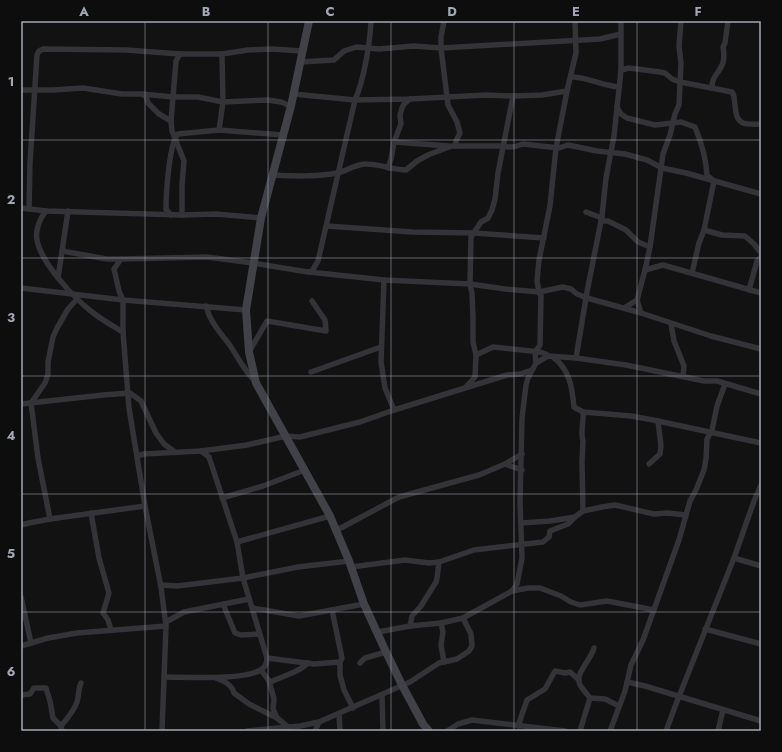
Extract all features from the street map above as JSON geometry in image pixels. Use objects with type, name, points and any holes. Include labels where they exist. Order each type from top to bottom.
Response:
[{"type":"street","points":[[309,21],[291,106],[261,218],[246,310],[250,352],[256,382],[337,530],[364,604],[402,685],[423,724],[429,731]]},
{"type":"street","points":[[308,272],[312,271],[318,262],[327,226],[355,100],[360,89],[370,21]]},
{"type":"street","points":[[273,175],[314,176],[339,173],[366,163],[406,170],[417,161],[428,155],[454,146],[460,133],[457,122],[448,104],[441,48],[441,37],[444,21]]},
{"type":"street","points":[[512,591],[517,584],[520,575],[522,558],[520,502],[522,470],[522,418],[526,385],[536,363],[535,352],[540,345],[541,296],[537,281],[539,260],[550,206],[556,148],[576,53],[575,21]]},
{"type":"street","points":[[576,358],[587,292],[602,219],[611,152],[621,70],[621,21]]},
{"type":"street","points":[[641,313],[637,300],[650,248],[663,154],[679,105],[681,63],[679,46],[681,21]]},
{"type":"street","points":[[712,88],[716,75],[723,66],[723,48],[728,21]]},
{"type":"street","points":[[300,62],[334,60],[344,51],[356,47],[379,49],[414,46],[441,48],[575,39],[600,39],[621,34]]},
{"type":"street","points":[[29,209],[30,163],[37,54],[39,51],[43,49],[126,50],[180,54],[222,54],[248,50],[272,49],[302,51]]},
{"type":"street","points":[[170,53],[176,61]]},
{"type":"street","points":[[180,54],[176,61],[171,122],[172,131],[184,161],[182,215]]},
{"type":"street","points":[[219,130],[223,102],[222,54]]},
{"type":"street","points":[[621,70],[629,68],[660,72],[665,73],[672,79],[680,82],[727,91],[733,94],[736,117],[738,121],[745,124],[761,124]]},
{"type":"street","points":[[571,77],[583,78],[619,87]]},
{"type":"street","points":[[21,90],[82,88],[122,94],[198,97],[223,102],[268,100],[281,102],[291,106]]},
{"type":"street","points":[[293,94],[355,100],[484,95],[542,95],[567,91]]},
{"type":"street","points":[[141,94],[146,96],[148,103],[159,114],[171,122]]},
{"type":"street","points":[[466,387],[475,377],[476,355],[473,342],[472,299],[470,284],[471,237],[481,222],[488,218],[492,210],[513,96]]},
{"type":"street","points":[[388,168],[394,142],[401,124],[400,115],[402,108],[410,99]]},
{"type":"street","points":[[617,107],[627,118],[655,125],[681,122],[695,127],[705,153],[707,175],[714,181]]},
{"type":"street","points":[[171,215],[166,210],[166,198],[171,150],[175,137],[178,134],[219,130],[283,135]]},
{"type":"street","points":[[394,142],[454,146],[509,147],[523,144],[556,148],[568,145],[647,160],[662,168],[761,194]]},
{"type":"street","points":[[692,273],[704,230],[714,181]]},
{"type":"street","points":[[21,208],[68,212],[171,215],[216,214],[261,218]]},
{"type":"street","points":[[46,211],[40,221],[37,239],[39,248],[58,278],[75,297],[93,313],[124,332]]},
{"type":"street","points":[[58,278],[68,212]]},
{"type":"street","points":[[586,212],[626,230],[638,242],[650,248]]},
{"type":"street","points":[[327,226],[412,232],[474,233],[544,238]]},
{"type":"street","points":[[704,230],[722,235],[745,236],[761,253]]},
{"type":"street","points":[[62,251],[107,259],[207,257],[308,272],[384,280],[470,284],[539,292],[563,288],[570,289],[587,298],[641,313],[671,324],[761,349]]},
{"type":"street","points":[[749,290],[755,266],[757,261],[761,258]]},
{"type":"street","points":[[120,259],[114,269],[119,291],[123,300],[129,408],[145,506],[161,587],[166,624],[162,731]]},
{"type":"street","points":[[645,270],[663,265],[761,293]]},
{"type":"street","points":[[384,280],[381,347],[385,388],[394,410]]},
{"type":"street","points":[[21,288],[75,297],[246,310]]},
{"type":"street","points":[[50,519],[38,458],[31,403],[45,383],[48,374],[48,362],[57,328],[75,297]]},
{"type":"street","points":[[624,308],[637,300]]},
{"type":"street","points":[[250,352],[267,321],[326,331],[325,320],[312,301]]},
{"type":"street","points":[[206,306],[209,316],[215,326],[229,344],[249,376],[256,382]]},
{"type":"street","points":[[671,324],[674,341],[684,366],[683,376]]},
{"type":"street","points":[[311,372],[381,347]]},
{"type":"street","points":[[476,355],[493,347],[546,354],[561,363],[572,385],[574,407],[583,412],[631,416],[761,443]]},
{"type":"street","points":[[536,363],[551,357],[576,358],[626,365],[704,381],[717,381],[761,394]]},
{"type":"street","points":[[137,456],[144,454],[201,451],[247,445],[286,436],[300,437],[360,422],[506,375],[520,374],[532,370]]},
{"type":"street","points":[[475,377],[483,382]]},
{"type":"street","points":[[610,731],[627,682],[631,665],[654,610],[679,540],[690,501],[704,470],[706,459],[706,439],[711,432],[717,406],[725,384]]},
{"type":"street","points":[[21,404],[129,393],[135,395],[142,401],[159,438],[164,444],[175,452]]},
{"type":"street","points":[[583,412],[583,511]]},
{"type":"street","points":[[649,464],[660,454],[661,446],[658,421]]},
{"type":"street","points":[[164,677],[230,677],[255,673],[267,664],[267,658],[243,578],[237,542],[208,457],[201,451]]},
{"type":"street","points":[[337,530],[399,497],[479,475],[505,464],[522,454]]},
{"type":"street","points":[[505,464],[522,470]]},
{"type":"street","points":[[222,498],[263,486],[305,470]]},
{"type":"street","points":[[666,731],[679,696],[687,680],[705,629],[734,558],[754,500],[761,485]]},
{"type":"street","points":[[21,525],[50,519],[145,506]]},
{"type":"street","points":[[161,587],[162,585],[177,586],[243,578],[298,567],[405,560],[429,563],[439,562],[474,550],[543,542],[549,537],[550,531],[568,524],[583,511],[602,507],[615,506],[654,514],[667,513],[686,515]]},
{"type":"street","points":[[91,513],[99,558],[109,593],[103,613],[108,620],[111,630]]},
{"type":"street","points":[[237,542],[330,516]]},
{"type":"street","points":[[521,523],[550,522],[575,517]]},
{"type":"street","points":[[734,558],[761,566]]},
{"type":"street","points":[[410,626],[412,616],[421,606],[436,582],[439,562]]},
{"type":"street","points":[[378,632],[410,626],[441,623],[463,618],[512,591],[528,588],[540,588],[580,606],[607,602],[654,610]]},
{"type":"street","points":[[21,596],[31,643]]},
{"type":"street","points":[[21,646],[48,638],[77,633],[166,624],[184,612],[249,599]]},
{"type":"street","points":[[223,604],[235,633],[241,635],[259,634]]},
{"type":"street","points":[[253,608],[299,616],[364,604]]},
{"type":"street","points":[[332,610],[342,658],[340,662],[340,675],[344,690],[353,708]]},
{"type":"street","points":[[247,731],[318,722],[410,682],[439,663],[457,659],[469,651],[472,646],[471,634],[463,618]]},
{"type":"street","points":[[441,623],[443,632],[441,645],[444,662]]},
{"type":"street","points":[[705,629],[761,644]]},
{"type":"street","points":[[590,698],[580,684],[579,675],[592,656],[594,648]]},
{"type":"street","points":[[360,663],[365,658],[386,652]]},
{"type":"street","points":[[267,658],[308,663],[340,662]]},
{"type":"street","points":[[269,681],[273,681],[296,671],[308,663]]},
{"type":"street","points":[[261,670],[269,681],[274,699],[273,709],[277,718]]},
{"type":"street","points":[[518,726],[527,700],[545,690],[555,671],[565,673],[570,672],[579,680]]},
{"type":"street","points":[[213,677],[226,683],[233,689],[234,693],[249,704],[277,718],[288,727]]},
{"type":"street","points":[[627,682],[761,721]]},
{"type":"street","points":[[21,695],[30,694],[34,688],[46,688],[54,718],[61,728],[78,700],[78,690],[81,683]]},
{"type":"street","points":[[382,695],[382,731]]},
{"type":"street","points":[[590,698],[605,699],[619,706]]},
{"type":"street","points":[[580,731],[590,698]]},
{"type":"street","points":[[718,731],[723,710]]},
{"type":"street","points":[[339,714],[340,731]]},
{"type":"street","points":[[447,731],[458,724],[472,720],[565,731]]},
{"type":"street","points":[[316,731],[318,722]]}]
